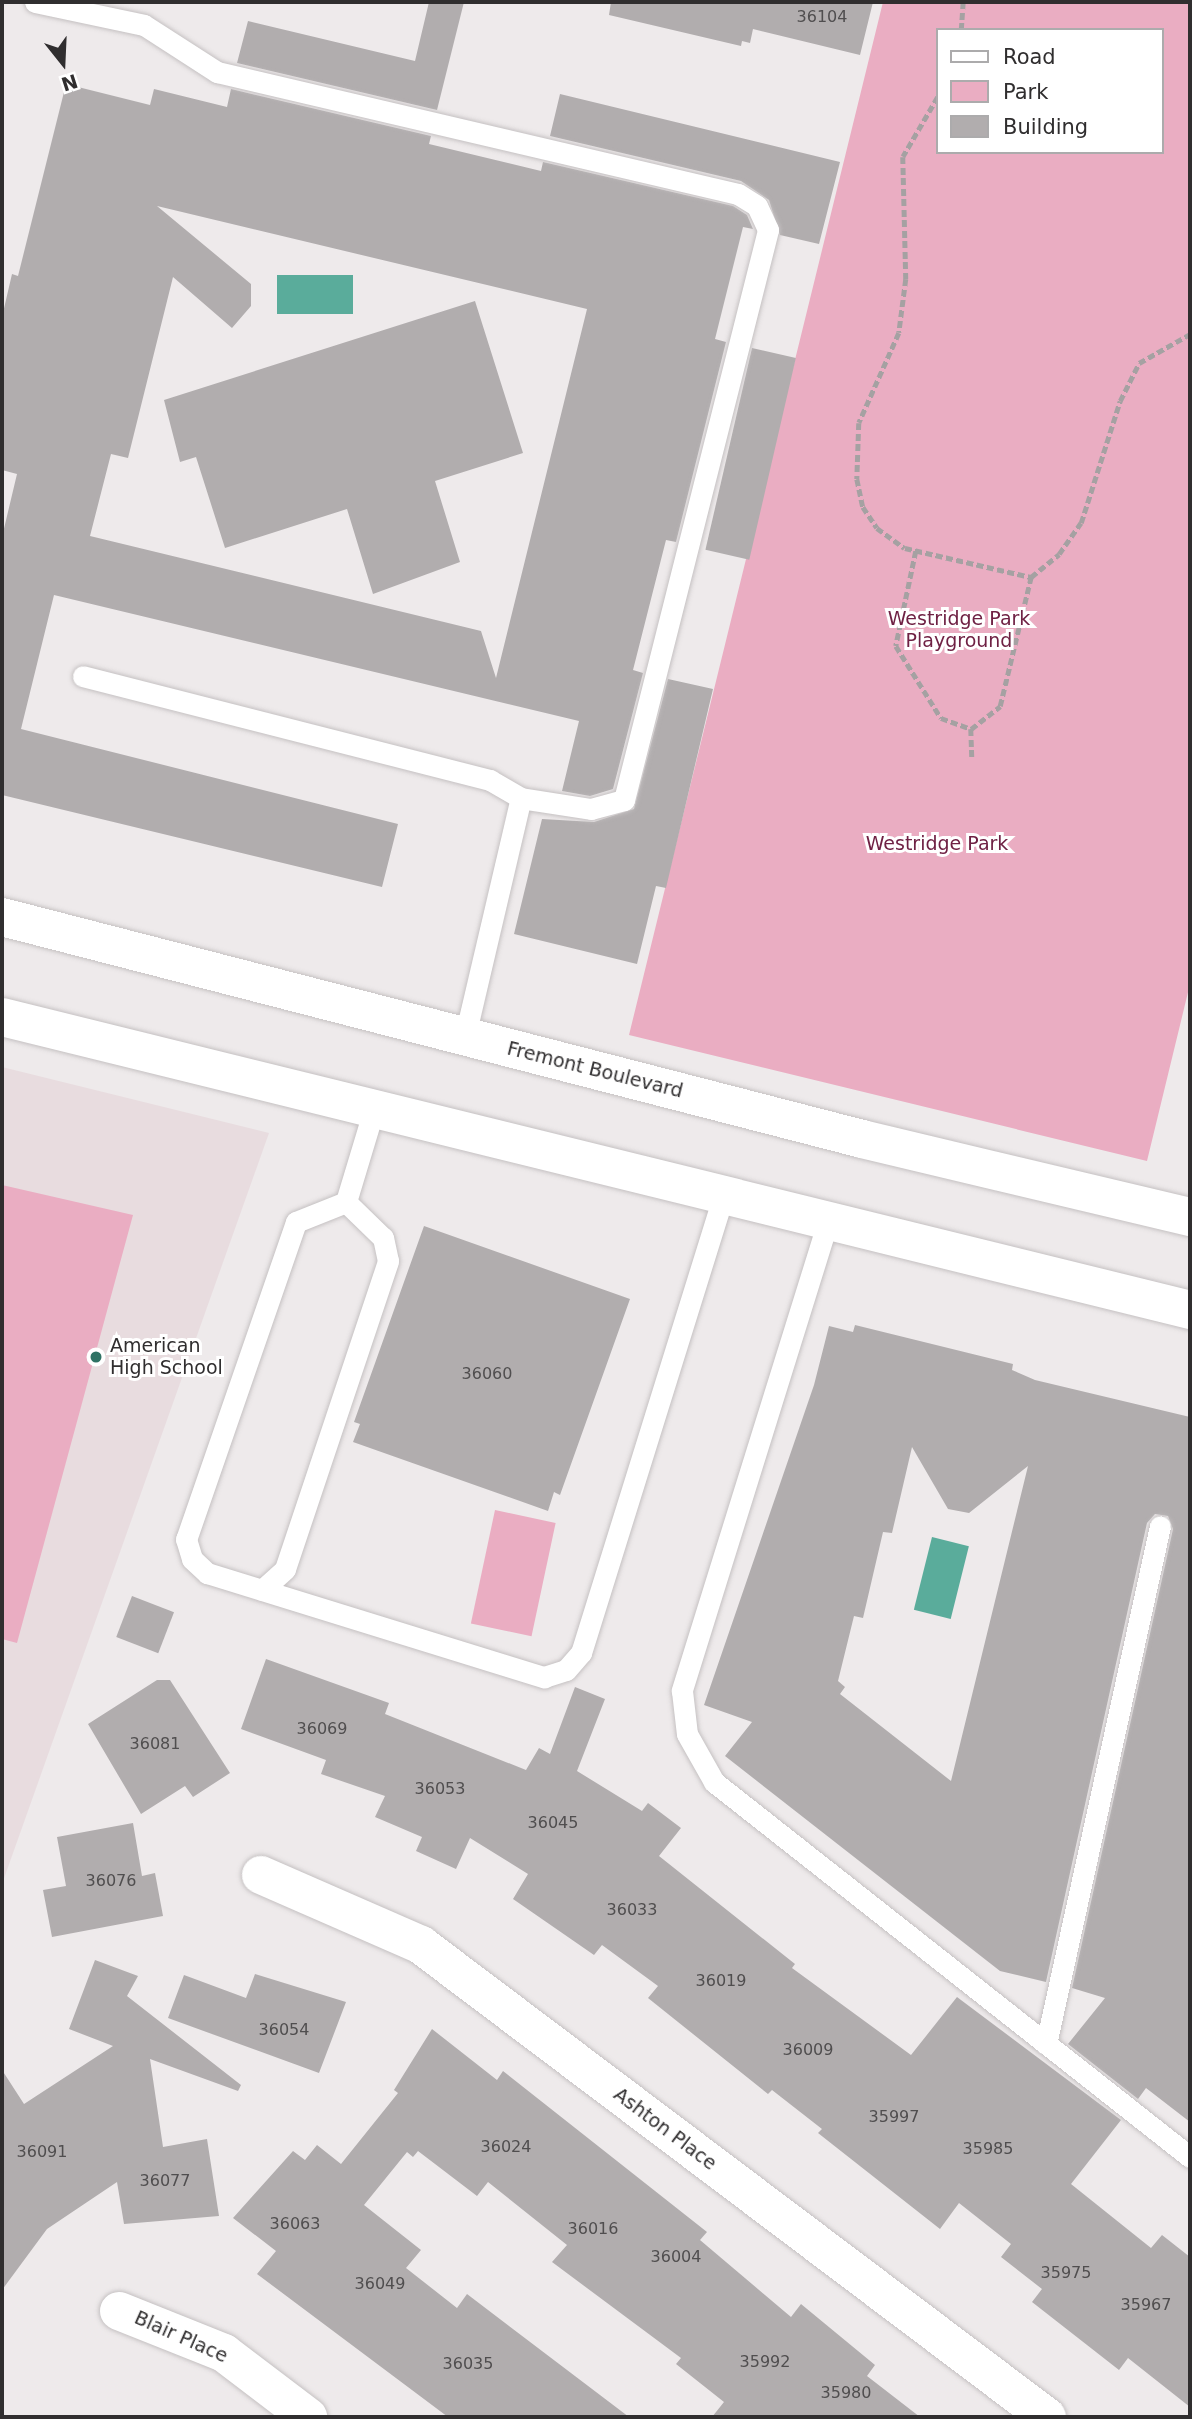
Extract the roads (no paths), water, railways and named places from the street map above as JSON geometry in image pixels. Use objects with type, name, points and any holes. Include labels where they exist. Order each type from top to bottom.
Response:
[{"type":"main road","name":"Fremont Boulevard","points":[[2,916],[465,1036],[1190,1217]]},
{"type":"main road","points":[[2,1017],[1190,1310]]},
{"type":"main road","name":"Ashton Place","points":[[261,1875],[421,1945],[1047,2417]]},
{"type":"main road","name":"Blair Place","points":[[119,2311],[224,2353],[308,2417]]},
{"type":"lane","points":[[35,2],[144,25],[217,72],[738,194],[757,206],[768,230],[631,787],[624,800],[591,809],[521,798],[491,780],[83,676]]},
{"type":"lane","points":[[465,1036],[521,798]]},
{"type":"lane","points":[[346,1202],[374,1109]]},
{"type":"lane","points":[[346,1202],[296,1222],[186,1539],[192,1559],[207,1573],[544,1677],[566,1670],[581,1653],[724,1195]]},
{"type":"lane","points":[[262,1590],[285,1569],[388,1261],[383,1238],[346,1202]]},
{"type":"lane","points":[[828,1221],[682,1691],[687,1734],[713,1782],[1190,2157]]},
{"type":"lane","points":[[1046,2044],[1160,1526]]},
{"type":"place","name":"American High School","points":[[96,1357]]},
{"type":"park label","name":"Westridge Park Playground","points":[[959,630]]},
{"type":"park label","name":"Westridge Park","points":[[937,844]]}]
